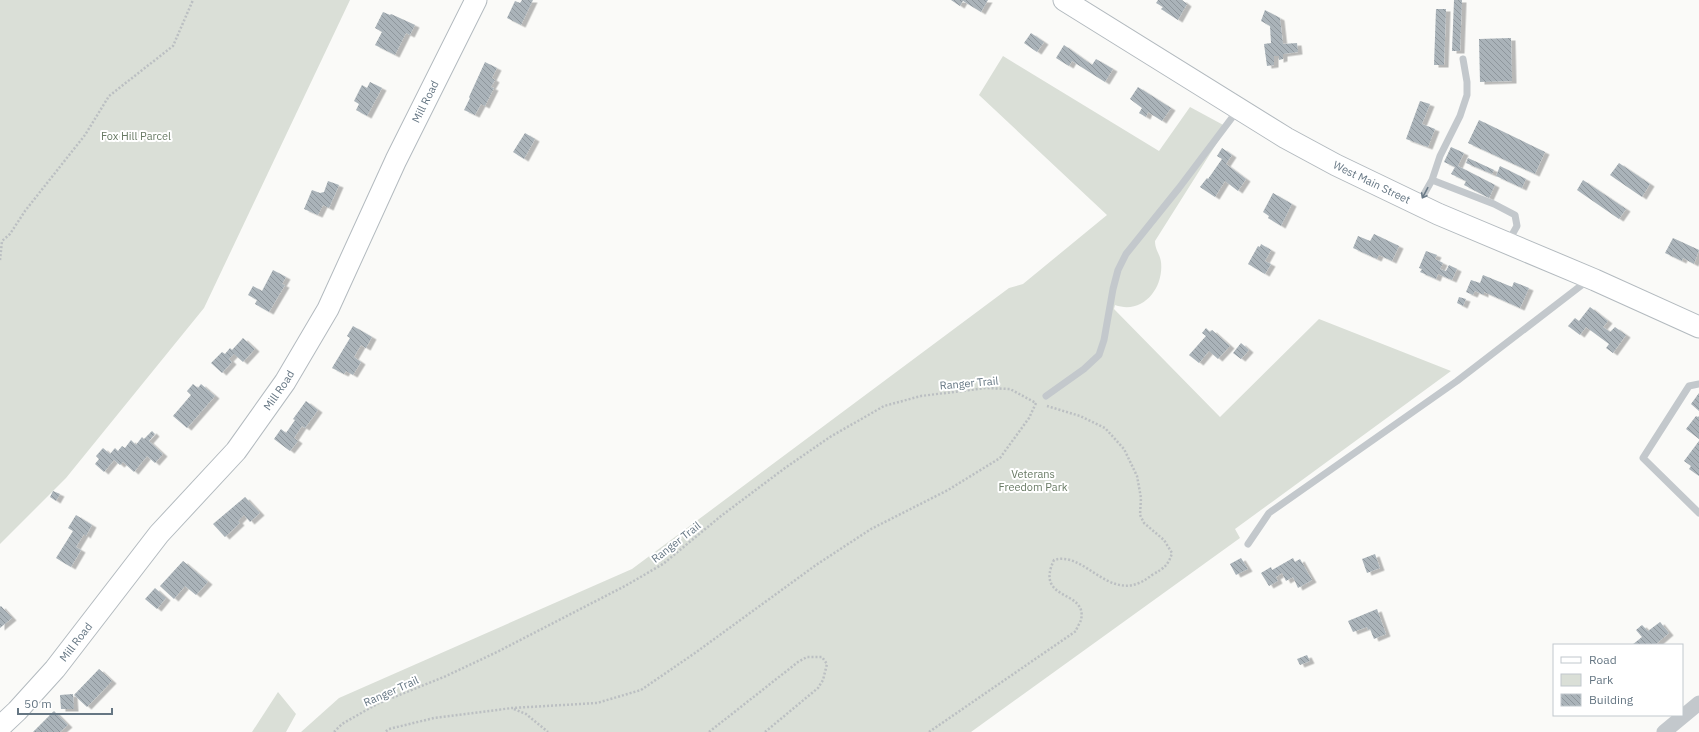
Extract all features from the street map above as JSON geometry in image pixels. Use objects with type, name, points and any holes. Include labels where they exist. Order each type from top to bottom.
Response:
[{"type":"street","name":"Mill Road","points":[[0,727],[22,706],[55,669],[159,534],[236,451],[285,382],[328,309],[396,160],[476,0]]},
{"type":"street","name":"West Main Street","points":[[1064,0],[1239,109],[1317,155],[1418,205],[1590,278],[1699,327]]},
{"type":"street","points":[[1664,732],[1699,703]]},
{"type":"lane","points":[[1418,205],[1432,180],[1440,156],[1460,116],[1467,95],[1467,82],[1463,60]]},
{"type":"lane","points":[[1046,396],[1084,369],[1099,355],[1104,340],[1116,276],[1126,254],[1179,188],[1239,109]]},
{"type":"lane","points":[[1432,180],[1494,204],[1515,215],[1517,226],[1508,244]]},
{"type":"lane","points":[[1248,544],[1269,514],[1457,381],[1590,278]]},
{"type":"lane","points":[[1699,384],[1689,386],[1642,458],[1699,513]]},
{"type":"path","points":[[0,260],[2,241],[10,234],[25,211],[85,135],[109,96],[173,46],[193,0]]},
{"type":"path","name":"Ranger Trail","points":[[334,732],[342,724],[377,704],[446,676],[497,652],[625,586],[663,564],[721,516],[785,468],[830,437],[884,406],[921,396],[985,388],[1010,389],[1036,403],[1080,416],[1105,428],[1124,449],[1137,476],[1141,498],[1140,515],[1144,523],[1164,540],[1172,553],[1169,563],[1162,569],[1139,583],[1127,586],[1114,584],[1071,560],[1060,558],[1054,560],[1050,569],[1049,578],[1052,587],[1075,602],[1080,610],[1081,619],[1076,631],[928,732]]},
{"type":"path","points":[[385,732],[389,728],[434,718],[512,708],[597,703],[641,690],[695,653],[816,565],[865,533],[948,490],[1000,458],[1029,418],[1036,403],[1046,396]]},
{"type":"path","points":[[709,732],[798,662],[807,657],[822,657],[827,664],[823,680],[818,688],[765,732]]},
{"type":"path","points":[[512,708],[526,714],[548,732]]},
{"type":"green space","name":"Fox Hill Parcel","points":[[0,0],[350,0],[204,308],[66,478],[0,544]]},
{"type":"green space","name":"Veterans Freedom Park","points":[[1003,56],[1159,151],[1190,107],[1227,127],[1155,241],[1161,262],[1161,272],[1155,290],[1143,303],[1125,307],[1115,305],[1114,309],[1220,417],[1319,319],[1451,371],[1235,529],[1240,538],[971,732],[301,732],[339,698],[632,569],[1009,288],[1023,284],[1107,215],[979,95]]},
{"type":"green space","points":[[278,692],[296,714],[286,732],[252,732]]},
{"type":"building","points":[[522,0],[533,0],[521,25],[507,18],[515,1],[520,3]]},
{"type":"building","points":[[951,0],[988,0],[981,12],[963,1],[960,6]]},
{"type":"building","points":[[1158,0],[1182,0],[1187,4],[1178,20],[1161,9],[1163,7],[1156,3]]},
{"type":"building","points":[[1454,0],[1462,0],[1460,51],[1452,51]]},
{"type":"building","points":[[1436,9],[1446,9],[1444,65],[1434,65]]},
{"type":"building","points":[[1265,10],[1280,18],[1283,44],[1297,43],[1298,52],[1283,54],[1283,59],[1279,60],[1279,56],[1274,56],[1274,65],[1267,66],[1264,44],[1271,43],[1270,26],[1261,21]]},
{"type":"building","points":[[383,12],[415,25],[410,35],[406,33],[395,55],[375,45],[382,32],[375,28]]},
{"type":"building","points":[[1031,33],[1044,42],[1037,52],[1024,43]]},
{"type":"building","points":[[1511,38],[1512,81],[1480,82],[1479,39]]},
{"type":"building","points":[[1064,45],[1092,65],[1096,59],[1113,69],[1105,82],[1072,61],[1069,66],[1056,58]]},
{"type":"building","points":[[485,62],[497,68],[492,78],[495,80],[491,87],[494,88],[485,106],[481,104],[475,115],[464,110]]},
{"type":"building","points":[[370,82],[382,88],[367,116],[356,110],[359,104],[354,101],[362,85],[367,88]]},
{"type":"building","points":[[1138,87],[1171,108],[1162,121],[1148,112],[1146,117],[1139,113],[1142,108],[1130,99]]},
{"type":"building","points":[[1420,101],[1430,104],[1422,124],[1435,129],[1428,147],[1406,139]]},
{"type":"building","points":[[1479,120],[1545,152],[1535,174],[1468,143]]},
{"type":"building","points":[[525,133],[535,139],[524,159],[513,152]]},
{"type":"building","points":[[1451,147],[1464,153],[1458,166],[1495,185],[1489,198],[1464,185],[1466,181],[1451,174],[1455,167],[1444,162]]},
{"type":"building","points":[[1222,148],[1232,155],[1226,164],[1246,179],[1238,191],[1225,181],[1215,197],[1200,187],[1207,178],[1208,179],[1222,159],[1217,156]]},
{"type":"building","points":[[1468,158],[1494,170],[1492,174],[1466,163]]},
{"type":"building","points":[[1619,163],[1650,184],[1642,197],[1610,175]]},
{"type":"building","points":[[1500,166],[1526,179],[1522,188],[1496,176]]},
{"type":"building","points":[[1583,180],[1626,209],[1619,219],[1577,190]]},
{"type":"building","points":[[328,181],[339,185],[329,208],[323,205],[318,215],[304,209],[312,190],[320,193],[324,192]]},
{"type":"building","points":[[1273,193],[1292,204],[1281,226],[1268,218],[1269,216],[1263,212]]},
{"type":"building","points":[[1374,234],[1399,246],[1392,261],[1379,255],[1377,259],[1353,248],[1358,236],[1370,241]]},
{"type":"building","points":[[1673,238],[1699,250],[1694,264],[1683,258],[1682,261],[1665,253]]},
{"type":"building","points":[[1261,244],[1271,250],[1265,261],[1271,264],[1265,274],[1248,264],[1258,246],[1260,247]]},
{"type":"building","points":[[1426,251],[1437,255],[1435,259],[1443,263],[1440,269],[1446,271],[1449,265],[1457,269],[1452,280],[1438,274],[1436,279],[1420,272],[1422,269],[1419,268]]},
{"type":"building","points":[[273,270],[286,277],[282,284],[285,285],[269,312],[255,304],[257,300],[248,295],[253,286],[262,291]]},
{"type":"building","points":[[1483,275],[1512,287],[1514,282],[1529,288],[1520,308],[1484,292],[1484,295],[1475,291],[1473,295],[1466,292],[1471,280],[1480,283]]},
{"type":"building","points":[[1459,297],[1466,299],[1463,306],[1457,303]]},
{"type":"building","points":[[1590,307],[1608,321],[1603,327],[1610,332],[1615,327],[1626,335],[1613,353],[1606,348],[1609,344],[1586,327],[1580,335],[1568,326],[1575,318],[1579,321]]},
{"type":"building","points":[[353,326],[372,337],[366,348],[361,345],[354,357],[361,362],[353,375],[346,371],[344,374],[332,368],[350,338],[347,336]]},
{"type":"building","points":[[1206,328],[1210,332],[1212,330],[1230,346],[1218,359],[1209,351],[1199,363],[1189,355],[1206,336],[1202,333]]},
{"type":"building","points":[[243,338],[255,349],[243,362],[234,354],[229,359],[232,362],[222,373],[211,363],[222,352],[225,354],[230,348],[232,350]]},
{"type":"building","points":[[1241,343],[1249,350],[1241,359],[1233,353]]},
{"type":"building","points":[[193,384],[198,388],[201,384],[215,396],[187,428],[173,416],[191,395],[187,391]]},
{"type":"building","points":[[1699,393],[1699,411],[1691,404]]},
{"type":"building","points":[[306,401],[318,410],[305,428],[302,426],[294,438],[298,441],[290,451],[274,439],[281,429],[286,433],[295,420],[293,419]]},
{"type":"building","points":[[1696,416],[1699,416],[1699,439],[1686,429]]},
{"type":"building","points":[[152,431],[155,434],[149,441],[163,454],[155,463],[147,456],[134,472],[123,462],[120,465],[114,460],[104,472],[95,464],[99,459],[96,456],[103,448],[110,454],[115,448],[118,451],[122,446],[125,448],[131,440],[136,445],[142,437],[144,439]]},
{"type":"building","points":[[1699,441],[1699,476],[1689,469],[1691,466],[1684,461]]},
{"type":"building","points":[[53,491],[60,494],[56,501],[50,497]]},
{"type":"building","points":[[245,497],[260,513],[250,522],[244,515],[238,521],[240,523],[225,537],[213,524]]},
{"type":"building","points":[[76,515],[92,525],[86,536],[84,534],[76,547],[81,550],[71,567],[56,558],[73,531],[68,528]]},
{"type":"building","points":[[1375,554],[1380,568],[1367,573],[1362,559]]},
{"type":"building","points":[[1241,558],[1248,569],[1236,575],[1230,564]]},
{"type":"building","points":[[1293,558],[1295,562],[1300,559],[1312,580],[1298,588],[1293,577],[1286,581],[1282,573],[1276,577],[1278,581],[1269,586],[1261,573],[1271,567],[1272,570]]},
{"type":"building","points":[[183,561],[208,582],[196,595],[185,586],[174,599],[160,586]]},
{"type":"building","points":[[155,588],[166,598],[157,609],[145,599]]},
{"type":"building","points":[[1,606],[12,618],[0,628],[0,607]]},
{"type":"building","points":[[1377,609],[1386,634],[1374,639],[1370,629],[1368,630],[1367,627],[1353,632],[1348,621]]},
{"type":"building","points":[[1660,622],[1669,633],[1656,644],[1633,644],[1642,637],[1636,630],[1642,625],[1648,631]]},
{"type":"building","points":[[1307,655],[1310,661],[1300,665],[1297,659]]},
{"type":"building","points":[[99,669],[112,681],[87,707],[74,695]]},
{"type":"building","points":[[73,694],[74,709],[61,709],[60,695]]},
{"type":"building","points":[[54,711],[68,725],[60,732],[33,732]]}]
